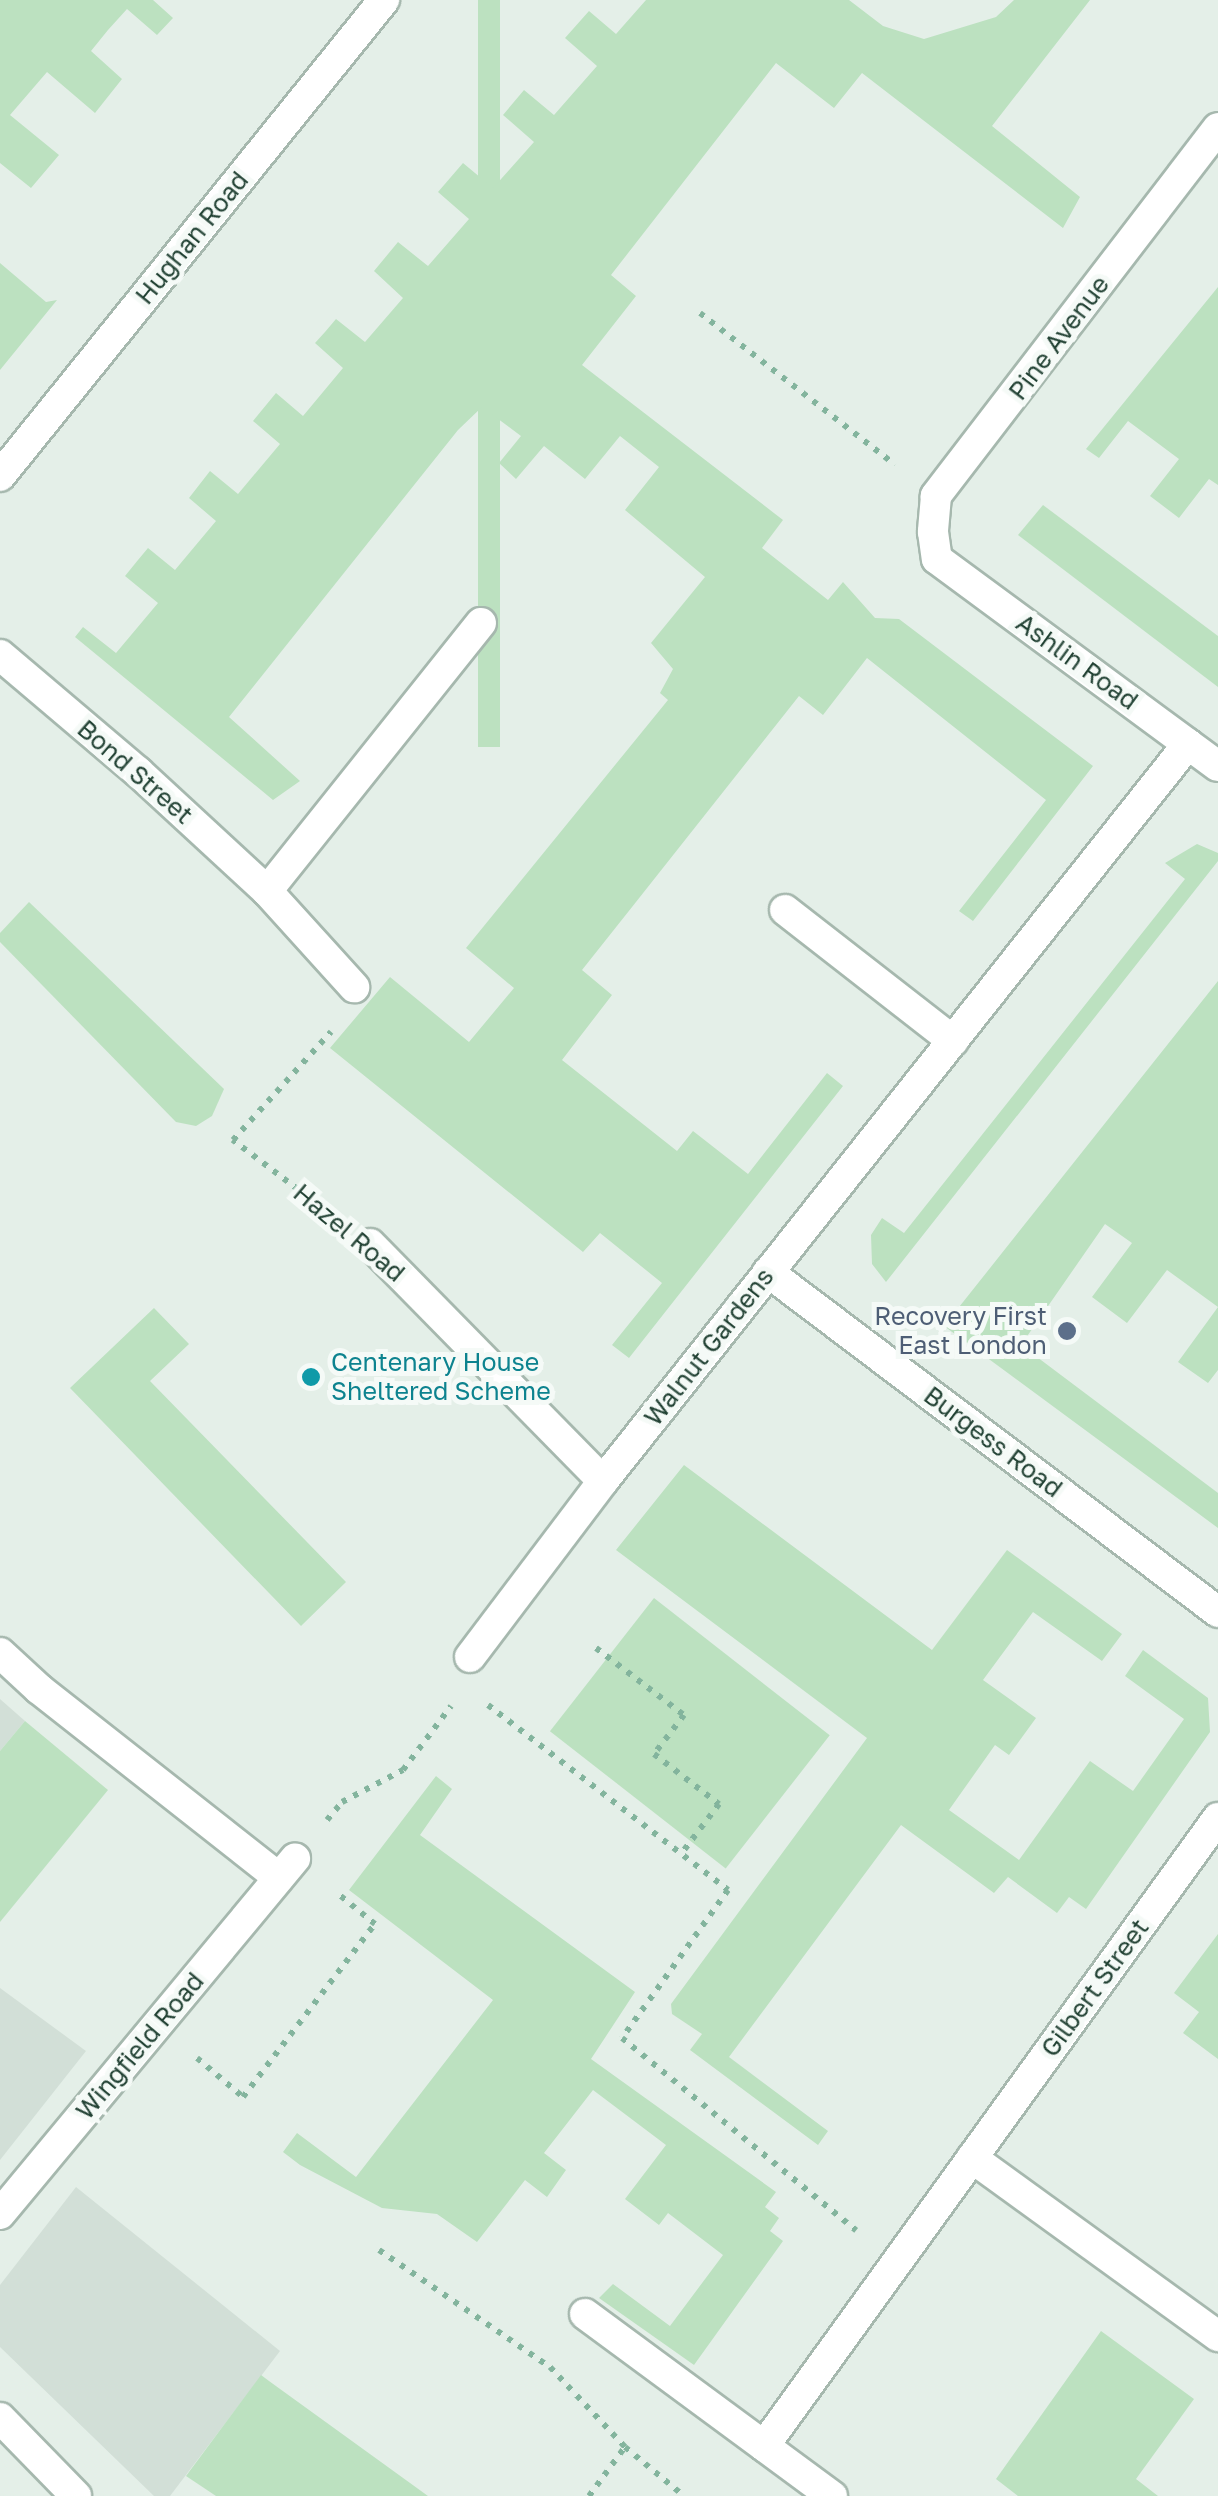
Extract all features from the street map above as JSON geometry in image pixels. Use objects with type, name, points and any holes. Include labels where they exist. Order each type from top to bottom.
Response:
[{"type":"street","name":"Hughan Road","points":[[0,476],[384,0]]},
{"type":"street","name":"Pine Avenue","points":[[936,496],[1218,128]]},
{"type":"street","name":"Ashlin Road","points":[[936,496],[932,532],[937,559],[1218,766]]},
{"type":"street","points":[[267,891],[481,623]]},
{"type":"street","name":"Bond Street","points":[[0,655],[138,772],[267,891],[354,987]]},
{"type":"street","name":"Walnut Gardens","points":[[470,1657],[768,1272],[1188,744]]},
{"type":"street","points":[[785,910],[953,1041]]},
{"type":"street","name":"Hazel Road","points":[[370,1244],[604,1481]]},
{"type":"street","name":"Burgess Road","points":[[768,1272],[1218,1612]]},
{"type":"street","points":[[0,1653],[38,1689],[287,1869]]},
{"type":"street","name":"Gilbert Street","points":[[764,2446],[1218,1818]]},
{"type":"street","name":"Wingfield Road","points":[[0,2214],[287,1869]]},
{"type":"street","points":[[972,2158],[1218,2336]]},
{"type":"street","points":[[584,2314],[832,2496]]},
{"type":"street","points":[[0,2418],[76,2496]]},
{"type":"path","points":[[700,313],[936,496]]},
{"type":"path","name":"Hazel Road","points":[[354,987],[362,997],[232,1140],[370,1244]]},
{"type":"path","points":[[596,1648],[684,1714],[654,1754],[719,1804],[681,1854]]},
{"type":"path","points":[[475,1695],[728,1890],[622,2038],[896,2262]]},
{"type":"path","points":[[157,2026],[243,2096],[375,1924],[287,1869],[342,1802],[402,1770],[455,1701]]},
{"type":"path","points":[[379,2250],[550,2367],[625,2446],[684,2496]]},
{"type":"path","points":[[589,2496],[625,2446]]},
{"type":"shaded area","points":[[0,1699],[25,1721],[0,1751]]},
{"type":"shaded area","points":[[0,1988],[86,2051],[0,2160]]},
{"type":"shaded area","points":[[76,2187],[280,2351],[170,2496],[154,2496],[0,2347],[0,2285]]},
{"type":"green space","points":[[0,0],[153,0],[173,18],[157,35],[127,9],[108,30],[91,51],[122,79],[95,113],[47,72],[10,115],[59,155],[31,188],[0,163]]},
{"type":"green space","points":[[478,0],[500,0],[500,747],[478,747]]},
{"type":"green space","points":[[646,0],[849,0],[883,26],[924,39],[996,17],[1014,0],[1090,0],[992,126],[1080,197],[1063,228],[862,73],[834,108],[776,63],[611,275],[636,296],[582,365],[783,520],[762,548],[828,600],[843,582],[875,618],[899,619],[1093,766],[973,921],[959,911],[1046,800],[867,658],[823,715],[799,696],[582,970],[612,995],[562,1060],[677,1151],[693,1131],[748,1174],[827,1073],[843,1086],[629,1358],[612,1345],[662,1283],[600,1233],[583,1252],[330,1048],[390,977],[469,1042],[514,988],[466,948],[668,700],[660,693],[673,669],[651,643],[705,577],[625,510],[659,467],[620,436],[585,479],[544,446],[516,479],[499,463],[521,436],[482,407],[458,430],[229,717],[300,781],[273,800],[75,637],[83,627],[116,653],[158,603],[125,576],[148,548],[175,570],[216,521],[189,498],[210,471],[238,494],[280,444],[253,421],[276,393],[303,416],[343,368],[315,343],[336,319],[365,342],[403,298],[374,271],[398,242],[428,266],[469,219],[438,192],[463,163],[493,188],[534,142],[503,115],[524,90],[554,115],[597,66],[565,38],[589,11],[616,34]]},
{"type":"green space","points":[[0,263],[46,302],[57,300],[0,370]]},
{"type":"green space","points":[[1218,287],[1218,485],[1209,479],[1179,518],[1150,496],[1179,459],[1128,421],[1099,458],[1086,449]]},
{"type":"green space","points":[[1043,505],[1218,636],[1218,687],[1018,535]]},
{"type":"green space","points":[[1197,844],[1218,853],[1218,861],[886,1282],[872,1264],[871,1235],[882,1218],[904,1233],[1185,879],[1165,863]]},
{"type":"green space","points":[[29,902],[224,1089],[212,1116],[196,1126],[176,1122],[0,942],[0,933]]},
{"type":"green space","points":[[1218,981],[1218,1307],[1167,1270],[1127,1323],[1092,1297],[1132,1243],[1105,1224],[1021,1345],[1218,1493],[1218,1528],[944,1326]]},
{"type":"green space","points":[[1218,1307],[1218,1370],[1208,1383],[1178,1362]]},
{"type":"green space","points":[[154,1308],[189,1344],[150,1381],[346,1582],[301,1626],[70,1388]]},
{"type":"green space","points":[[684,1465],[932,1650],[1007,1550],[1122,1634],[1102,1661],[1033,1612],[983,1680],[1036,1718],[1009,1755],[995,1745],[949,1810],[1019,1860],[1090,1761],[1133,1791],[1184,1719],[1125,1676],[1143,1650],[1208,1698],[1210,1732],[1086,1909],[1069,1897],[1057,1913],[1008,1877],[994,1893],[901,1825],[729,2057],[828,2131],[818,2145],[690,2050],[702,2034],[672,2014],[671,2004],[867,1738],[616,1550]]},
{"type":"green space","points":[[654,1598],[830,1735],[726,1868],[550,1731]]},
{"type":"green space","points":[[25,1721],[108,1790],[0,1922],[0,1751]]},
{"type":"green space","points":[[436,1776],[452,1789],[420,1835],[635,1992],[591,2059],[776,2192],[765,2207],[779,2218],[770,2231],[783,2241],[694,2365],[599,2298],[613,2284],[670,2326],[723,2255],[668,2213],[659,2225],[625,2199],[666,2145],[593,2090],[544,2153],[566,2170],[547,2197],[525,2180],[477,2242],[437,2214],[382,2208],[283,2152],[297,2133],[356,2177],[493,2000],[349,1890]]},
{"type":"green space","points":[[1218,1934],[1218,2059],[1183,2033],[1199,2012],[1174,1993]]},
{"type":"green space","points":[[1101,2331],[1194,2399],[1136,2479],[1158,2496],[1018,2496],[996,2479]]},
{"type":"green space","points":[[261,2375],[428,2496],[216,2496],[186,2476]]},
{"type":"place","name":"Recovery First East London","points":[[1067,1331]]},
{"type":"place","name":"Centenary House Sheltered Scheme","points":[[311,1377]]}]
